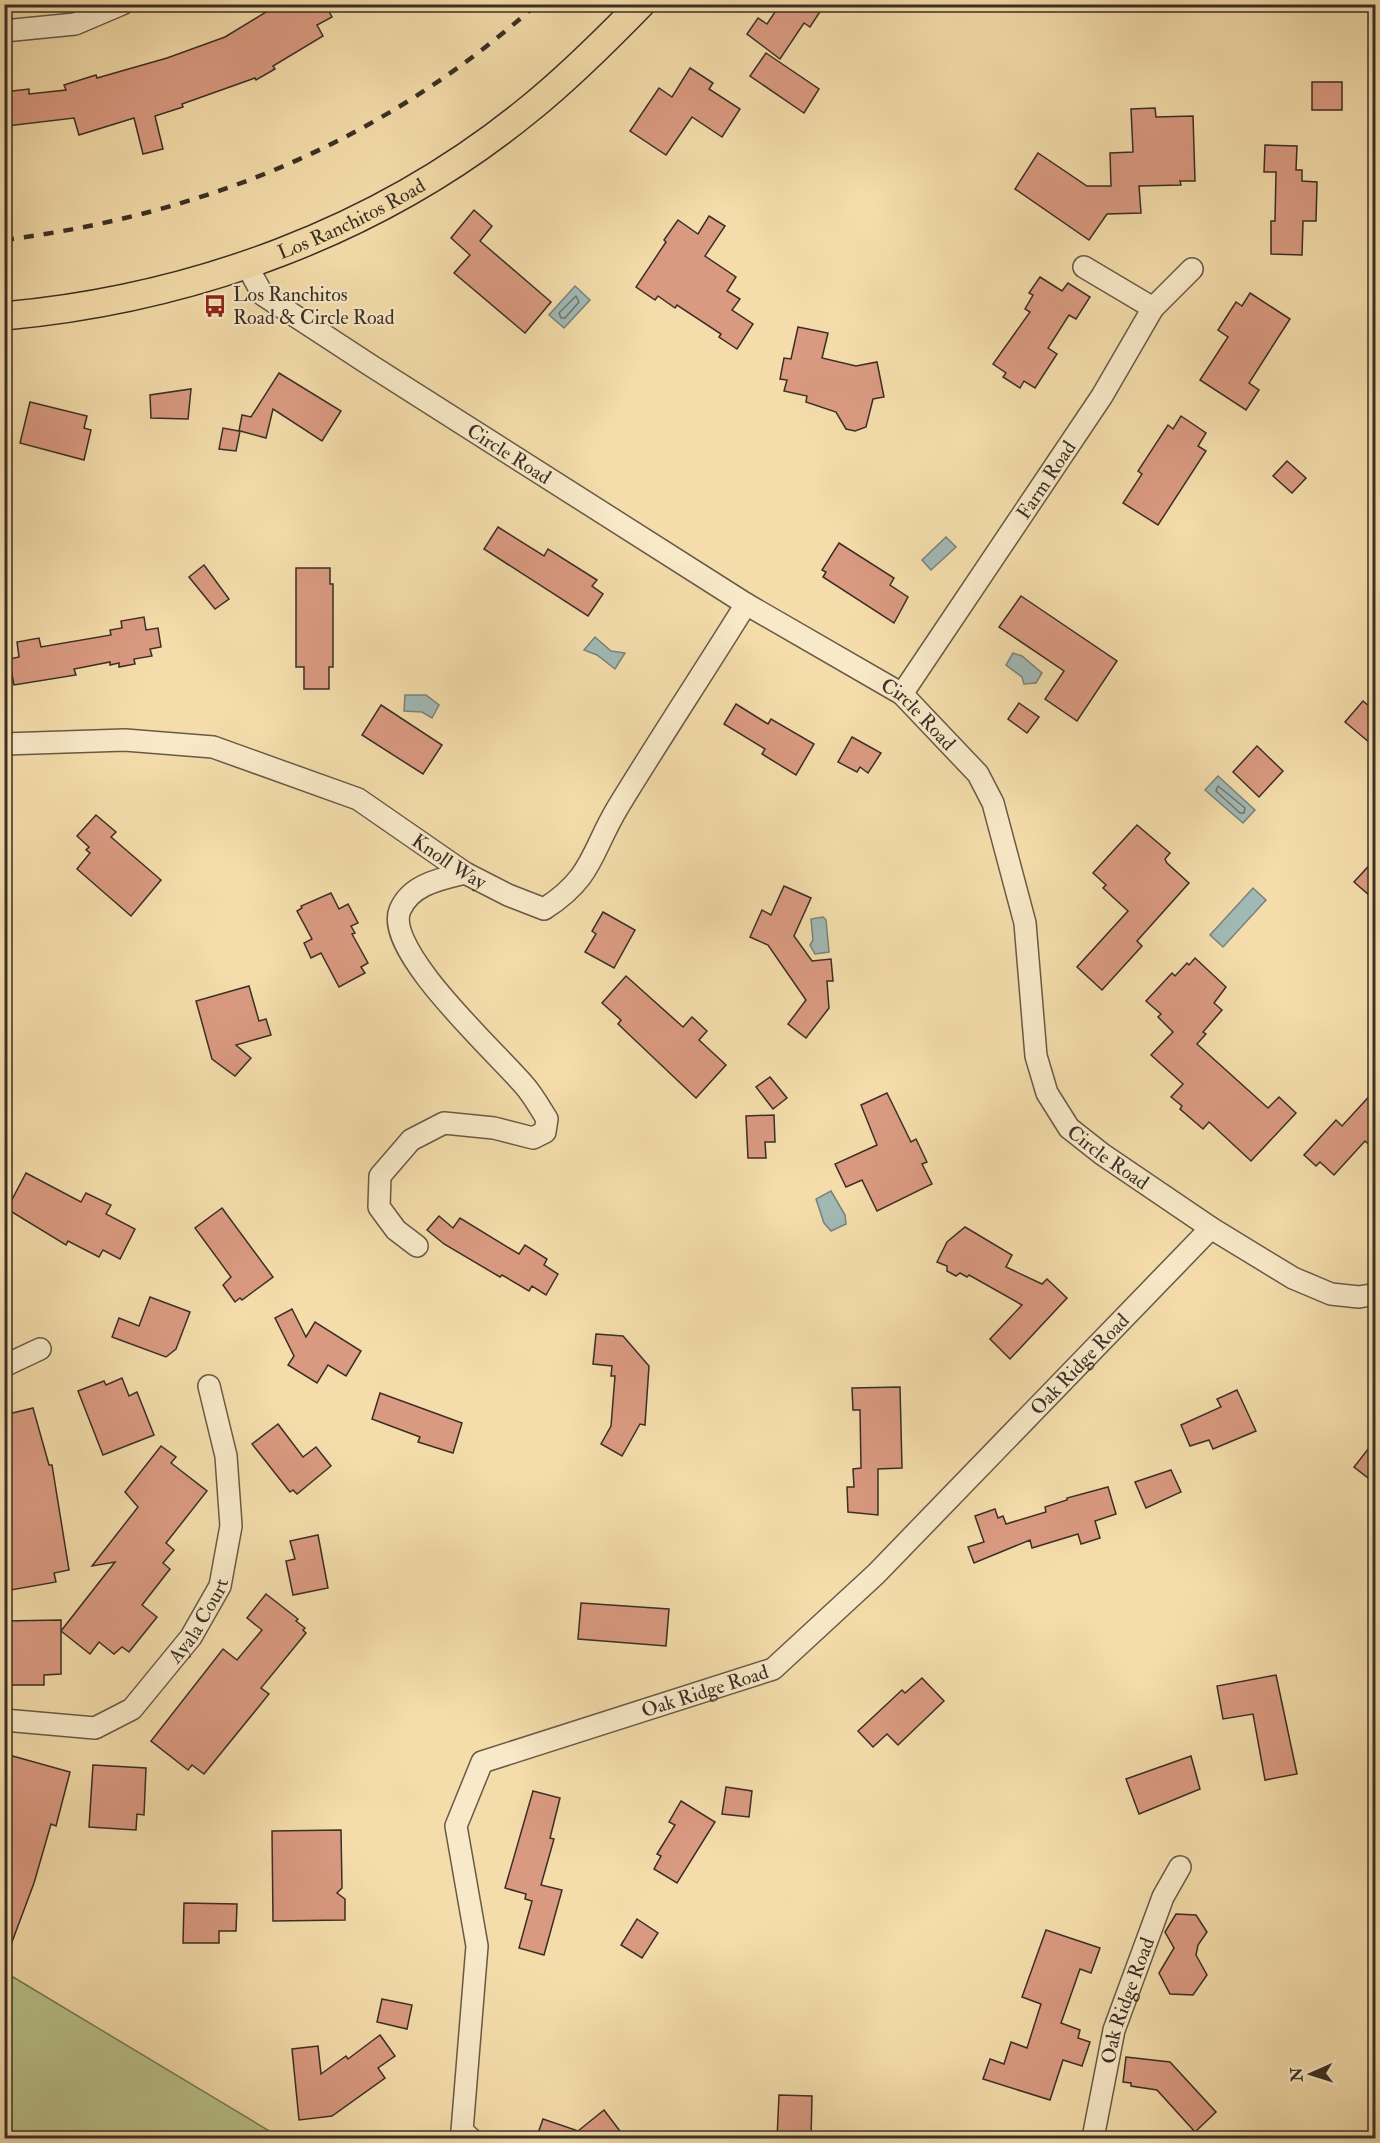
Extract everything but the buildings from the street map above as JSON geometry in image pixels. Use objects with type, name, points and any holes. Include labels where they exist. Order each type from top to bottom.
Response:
[{"type":"main road","name":"Los Ranchitos Road","points":[[4,316],[60,311],[120,301],[247,266],[335,230],[421,184],[477,149],[528,110],[600,46],[641,4]]},
{"type":"street","points":[[4,31],[122,4]]},
{"type":"street","name":"Circle Road","points":[[247,266],[263,295],[746,604],[902,694],[978,774],[993,803],[1025,923],[1030,1015],[1036,1056],[1047,1093],[1069,1128],[1102,1154],[1211,1228],[1303,1282],[1331,1294],[1374,1296]]},
{"type":"street","points":[[1084,267],[1153,308]]},
{"type":"street","name":"Farm Road","points":[[902,694],[1102,396],[1153,308],[1192,269]]},
{"type":"street","name":"Knoll Way","points":[[4,744],[125,741],[213,747],[358,800],[465,873],[508,895],[544,909],[567,894],[585,872],[617,809],[746,604]]},
{"type":"street","points":[[417,1246],[396,1230],[379,1207],[380,1176],[411,1140],[444,1123],[494,1128],[532,1138],[545,1132],[547,1119],[525,1086],[428,979],[401,939],[399,910],[413,891],[436,880],[465,873]]},
{"type":"street","name":"Oak Ridge Road","points":[[470,2139],[462,2131],[477,1946],[456,1826],[482,1762],[773,1669],[876,1574],[1211,1228]]},
{"type":"street","points":[[4,1366],[40,1349]]},
{"type":"street","name":"Ayala Court","points":[[4,1720],[95,1728],[132,1709],[190,1637],[220,1586],[231,1526],[226,1456],[209,1386]]},
{"type":"street","name":"Oak Ridge Road","points":[[1093,2139],[1114,2030],[1163,1897],[1180,1867]]},
{"type":"green space","points":[[13,1977],[281,2138],[5,2138],[5,1986]]},
{"type":"water","points":[[575,286],[590,300],[564,328],[549,315]]},
{"type":"water","points":[[946,537],[956,547],[931,570],[922,560]]},
{"type":"water","points":[[595,637],[611,651],[625,653],[615,669],[597,655],[584,650]]},
{"type":"water","points":[[1013,653],[1022,656],[1042,673],[1036,683],[1024,684],[1022,677],[1006,665]]},
{"type":"water","points":[[405,695],[426,695],[439,705],[432,718],[422,712],[404,711]]},
{"type":"water","points":[[1218,776],[1255,810],[1243,823],[1205,790]]},
{"type":"water","points":[[1253,888],[1266,900],[1223,947],[1210,935]]},
{"type":"water","points":[[823,917],[826,920],[829,952],[815,954],[810,945],[813,940],[811,919]]},
{"type":"water","points":[[831,1191],[845,1215],[846,1224],[831,1231],[824,1223],[816,1199]]},
{"type":"railway","points":[[4,240],[79,228],[151,211],[222,190],[289,164],[355,132],[418,95],[478,52],[537,4]]},
{"type":"place","name":"Los Ranchitos Road & Circle Road","points":[[215,306]]}]
